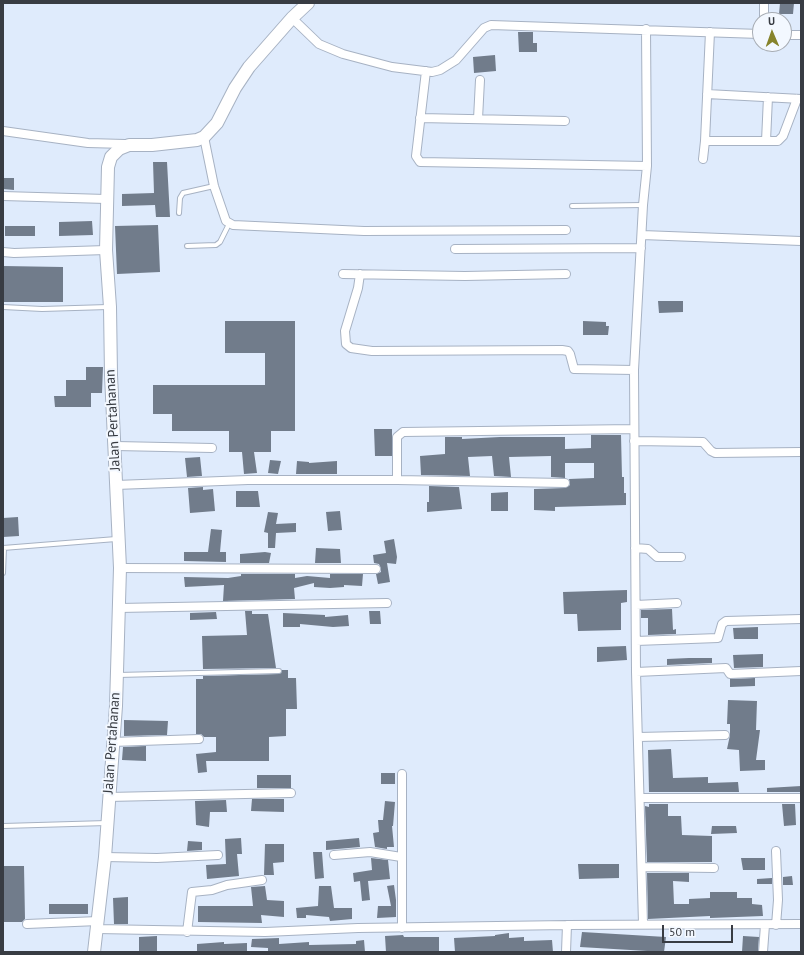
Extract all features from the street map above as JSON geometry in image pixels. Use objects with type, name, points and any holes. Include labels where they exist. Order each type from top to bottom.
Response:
[{"type":"main road","points":[[128,145],[182,142],[197,140],[204,137],[217,123],[234,88],[249,67],[292,18],[308,3]]},
{"type":"main road","name":"Jalan Pertahanan","points":[[94,952],[105,857],[112,742],[118,675],[118,608],[120,568],[116,485],[116,446],[111,375],[110,307],[106,250],[108,234],[106,199],[108,167],[111,157],[118,150],[128,145]]},
{"type":"street","points":[[292,18],[319,44],[343,54],[392,67],[426,71],[440,70],[456,60],[489,26],[646,29],[752,34]]},
{"type":"street","points":[[644,924],[636,672],[634,370],[643,205],[647,166],[646,29]]},
{"type":"street","points":[[703,159],[710,32]]},
{"type":"street","points":[[426,71],[416,156],[418,161],[647,166]]},
{"type":"street","points":[[478,119],[480,80]]},
{"type":"street","points":[[705,141],[776,141],[782,139],[799,99],[707,94]]},
{"type":"street","points":[[766,141],[768,97]]},
{"type":"street","points":[[420,118],[565,121]]},
{"type":"street","points":[[3,131],[88,143],[128,145]]},
{"type":"street","points":[[204,137],[214,186],[229,224],[364,231],[566,230]]},
{"type":"street","points":[[3,196],[106,199]]},
{"type":"street","points":[[642,235],[801,241]]},
{"type":"street","points":[[455,249],[641,248]]},
{"type":"street","points":[[3,252],[14,253],[106,250]]},
{"type":"street","points":[[343,274],[465,276],[566,274]]},
{"type":"street","points":[[360,274],[358,288],[345,331],[346,344],[351,348],[380,351],[562,350],[568,351],[570,354],[574,369],[634,370]]},
{"type":"street","points":[[397,480],[397,436],[403,432],[634,429]]},
{"type":"street","points":[[634,442],[703,442],[711,451],[715,453],[801,452]]},
{"type":"street","points":[[116,446],[212,448]]},
{"type":"street","points":[[116,485],[248,480],[397,480],[566,483]]},
{"type":"street","points":[[635,548],[648,549],[657,557],[681,557]]},
{"type":"street","points":[[120,568],[376,569]]},
{"type":"street","points":[[118,608],[387,603]]},
{"type":"street","points":[[636,605],[678,603]]},
{"type":"street","points":[[636,642],[718,638],[722,624],[726,620],[801,619]]},
{"type":"street","points":[[636,672],[726,668],[730,674],[801,671]]},
{"type":"street","points":[[638,737],[725,735]]},
{"type":"street","points":[[112,742],[199,739]]},
{"type":"street","points":[[402,774],[402,928]]},
{"type":"street","points":[[108,798],[291,793]]},
{"type":"street","points":[[640,798],[801,798]]},
{"type":"street","points":[[776,850],[778,900],[776,925]]},
{"type":"street","points":[[334,855],[370,852],[401,857]]},
{"type":"street","points":[[105,857],[164,858],[218,855]]},
{"type":"street","points":[[642,867],[714,868]]},
{"type":"street","points":[[187,932],[192,892],[212,890],[227,885],[262,880]]},
{"type":"street","points":[[27,924],[97,925],[187,932],[265,932],[567,925],[801,924]]},
{"type":"street","points":[[566,952],[567,925]]},
{"type":"street","points":[[764,952],[765,925]]},
{"type":"lane","points":[[179,213],[180,198],[183,194],[190,190],[214,186]]},
{"type":"lane","points":[[572,206],[643,205]]},
{"type":"lane","points":[[187,246],[216,245],[220,242],[229,224]]},
{"type":"lane","points":[[3,307],[42,309],[110,307]]},
{"type":"lane","points":[[3,573],[4,548],[118,539]]},
{"type":"lane","points":[[118,675],[279,671]]},
{"type":"lane","points":[[3,826],[107,823]]},
{"type":"building","points":[[780,3],[794,3],[793,14],[792,12],[779,12]]},
{"type":"building","points":[[518,32],[533,32],[533,43],[537,43],[537,52],[519,52]]},
{"type":"building","points":[[495,55],[496,71],[474,73],[473,57]]},
{"type":"building","points":[[153,162],[167,162],[170,217],[156,217],[155,205],[122,206],[122,194],[154,193]]},
{"type":"building","points":[[3,178],[14,178],[14,190],[3,189]]},
{"type":"building","points":[[92,221],[93,235],[59,236],[59,222]]},
{"type":"building","points":[[158,225],[160,272],[117,274],[115,226]]},
{"type":"building","points":[[5,226],[35,226],[35,236],[5,236]]},
{"type":"building","points":[[3,266],[63,267],[63,302],[3,302]]},
{"type":"building","points":[[658,301],[683,301],[683,312],[659,313]]},
{"type":"building","points":[[225,321],[295,321],[295,431],[271,431],[271,452],[254,452],[257,473],[244,474],[242,452],[229,452],[229,431],[172,431],[172,414],[153,414],[153,385],[265,385],[265,353],[225,353]]},
{"type":"building","points":[[583,321],[606,322],[606,326],[609,326],[608,335],[583,335]]},
{"type":"building","points":[[86,367],[103,367],[102,393],[91,393],[91,407],[55,407],[54,396],[66,396],[66,380],[86,380]]},
{"type":"building","points":[[374,429],[392,429],[392,456],[375,456]]},
{"type":"building","points":[[591,435],[621,435],[622,477],[624,477],[626,505],[555,507],[555,511],[534,510],[534,489],[565,488],[570,485],[569,479],[594,478],[594,463],[565,463],[565,478],[551,477],[551,456],[509,457],[511,477],[494,476],[492,456],[468,457],[470,476],[421,475],[420,456],[445,454],[445,437],[462,437],[462,439],[500,437],[565,437],[565,449],[591,448]]},
{"type":"building","points":[[200,457],[202,476],[187,477],[185,458]]},
{"type":"building","points":[[270,460],[281,461],[278,474],[268,473]]},
{"type":"building","points":[[297,461],[309,463],[337,461],[337,474],[296,474]]},
{"type":"building","points":[[429,486],[459,487],[462,509],[427,512],[427,502],[429,502]]},
{"type":"building","points":[[203,487],[203,490],[213,489],[215,511],[190,513],[188,488]]},
{"type":"building","points":[[236,491],[258,491],[260,507],[236,507]]},
{"type":"building","points":[[508,492],[508,511],[491,511],[491,493]]},
{"type":"building","points":[[340,511],[342,530],[328,531],[326,512]]},
{"type":"building","points":[[268,512],[278,513],[276,524],[296,523],[296,532],[276,533],[275,548],[268,548],[268,533],[264,532]]},
{"type":"building","points":[[18,517],[19,536],[3,537],[3,518]]},
{"type":"building","points":[[211,529],[222,530],[220,552],[226,552],[226,562],[184,561],[184,552],[208,552]]},
{"type":"building","points":[[394,539],[397,557],[396,564],[387,563],[390,582],[378,584],[376,574],[381,572],[381,569],[379,564],[374,563],[373,555],[386,553],[384,541]]},
{"type":"building","points":[[316,548],[340,549],[341,563],[315,563]]},
{"type":"building","points":[[271,553],[269,563],[240,563],[240,554]]},
{"type":"building","points":[[241,574],[295,574],[295,578],[307,576],[330,578],[330,574],[363,574],[362,586],[344,585],[344,587],[330,588],[314,587],[314,583],[294,588],[295,599],[223,601],[224,585],[185,587],[184,577],[228,578],[241,576]]},
{"type":"building","points":[[627,590],[627,602],[621,603],[621,630],[578,631],[577,614],[564,614],[563,592]]},
{"type":"building","points":[[672,609],[673,630],[676,629],[676,634],[648,635],[648,618],[641,618],[641,610]]},
{"type":"building","points":[[245,611],[252,611],[252,614],[268,614],[276,668],[203,669],[202,636],[247,635]]},
{"type":"building","points":[[369,611],[380,611],[381,624],[370,624]]},
{"type":"building","points":[[216,612],[217,619],[190,620],[190,613]]},
{"type":"building","points":[[283,613],[325,615],[325,617],[348,615],[349,626],[333,627],[300,624],[300,627],[283,627]]},
{"type":"building","points":[[758,627],[758,639],[734,639],[733,628]]},
{"type":"building","points":[[626,646],[627,660],[597,662],[597,647]]},
{"type":"building","points":[[763,654],[763,667],[734,668],[733,655]]},
{"type":"building","points":[[712,658],[712,663],[667,665],[667,659]]},
{"type":"building","points":[[282,670],[288,670],[288,678],[296,678],[297,709],[286,709],[286,736],[269,737],[269,761],[206,761],[207,772],[198,773],[196,754],[216,752],[216,737],[204,737],[201,734],[196,734],[196,679],[203,679],[203,676],[279,674]]},
{"type":"building","points":[[755,678],[755,686],[730,687],[730,679]]},
{"type":"building","points":[[728,700],[757,701],[756,730],[760,730],[756,760],[765,760],[765,770],[740,771],[739,750],[727,749],[730,735],[730,724],[727,724]]},
{"type":"building","points":[[124,720],[168,721],[167,735],[124,736]]},
{"type":"building","points":[[146,746],[146,761],[122,760],[123,747]]},
{"type":"building","points":[[671,749],[673,778],[708,777],[708,783],[738,782],[739,792],[649,792],[648,750]]},
{"type":"building","points":[[381,773],[395,773],[395,784],[381,784]]},
{"type":"building","points":[[257,775],[291,775],[291,788],[257,788]]},
{"type":"building","points":[[801,786],[801,792],[767,792],[767,788]]},
{"type":"building","points":[[252,799],[284,799],[284,812],[251,811]]},
{"type":"building","points":[[226,800],[227,812],[210,812],[209,827],[196,825],[195,801]]},
{"type":"building","points":[[385,801],[395,802],[392,826],[394,847],[387,847],[387,849],[375,847],[373,833],[379,832],[378,820],[383,820]]},
{"type":"building","points":[[649,804],[668,804],[668,816],[681,816],[682,835],[712,836],[712,862],[647,862],[645,806],[649,807]]},
{"type":"building","points":[[782,804],[795,804],[796,825],[784,826]]},
{"type":"building","points":[[712,826],[736,826],[737,833],[711,834]]},
{"type":"building","points":[[241,838],[242,854],[237,854],[239,876],[207,879],[206,865],[226,864],[225,839]]},
{"type":"building","points":[[359,838],[360,847],[326,850],[326,841]]},
{"type":"building","points":[[188,841],[202,842],[202,850],[187,851]]},
{"type":"building","points":[[265,844],[284,844],[284,862],[273,863],[274,875],[264,875]]},
{"type":"building","points":[[313,852],[322,852],[324,878],[315,879]]},
{"type":"building","points":[[371,858],[388,860],[390,879],[368,881],[370,900],[362,901],[360,881],[354,882],[353,873],[372,870]]},
{"type":"building","points":[[741,858],[765,858],[765,870],[743,870]]},
{"type":"building","points":[[578,864],[619,864],[619,878],[579,879]]},
{"type":"building","points":[[3,866],[24,866],[25,919],[22,922],[3,922]]},
{"type":"building","points":[[647,873],[689,873],[689,882],[673,881],[674,904],[689,904],[689,899],[710,898],[710,892],[737,892],[737,898],[752,898],[752,904],[762,905],[763,916],[710,918],[710,916],[648,919]]},
{"type":"building","points":[[792,876],[793,885],[783,885],[783,877]]},
{"type":"building","points":[[772,878],[772,884],[757,884],[757,879]]},
{"type":"building","points":[[394,885],[396,917],[377,918],[378,906],[391,906],[387,886]]},
{"type":"building","points":[[265,886],[267,900],[284,901],[284,917],[261,915],[262,923],[198,922],[198,906],[253,906],[251,887]]},
{"type":"building","points":[[319,886],[331,886],[334,908],[352,908],[352,919],[330,921],[329,917],[306,915],[306,918],[297,918],[296,908],[318,906]]},
{"type":"building","points":[[128,897],[128,924],[114,924],[113,898]]},
{"type":"building","points":[[49,904],[88,904],[88,914],[49,914]]},
{"type":"building","points":[[582,932],[666,937],[664,952],[580,947]]},
{"type":"building","points":[[509,933],[509,938],[524,937],[524,941],[552,940],[553,952],[455,952],[454,938],[495,936]]},
{"type":"building","points":[[403,935],[404,937],[439,937],[439,952],[386,952],[385,936]]},
{"type":"building","points":[[157,936],[157,952],[139,952],[139,937]]},
{"type":"building","points":[[743,936],[759,937],[758,952],[742,952]]},
{"type":"building","points":[[279,938],[279,944],[309,942],[309,945],[356,944],[356,941],[364,940],[365,952],[268,952],[268,948],[251,947],[252,939]]},
{"type":"building","points":[[224,942],[224,944],[247,943],[247,952],[197,952],[197,944]]}]
